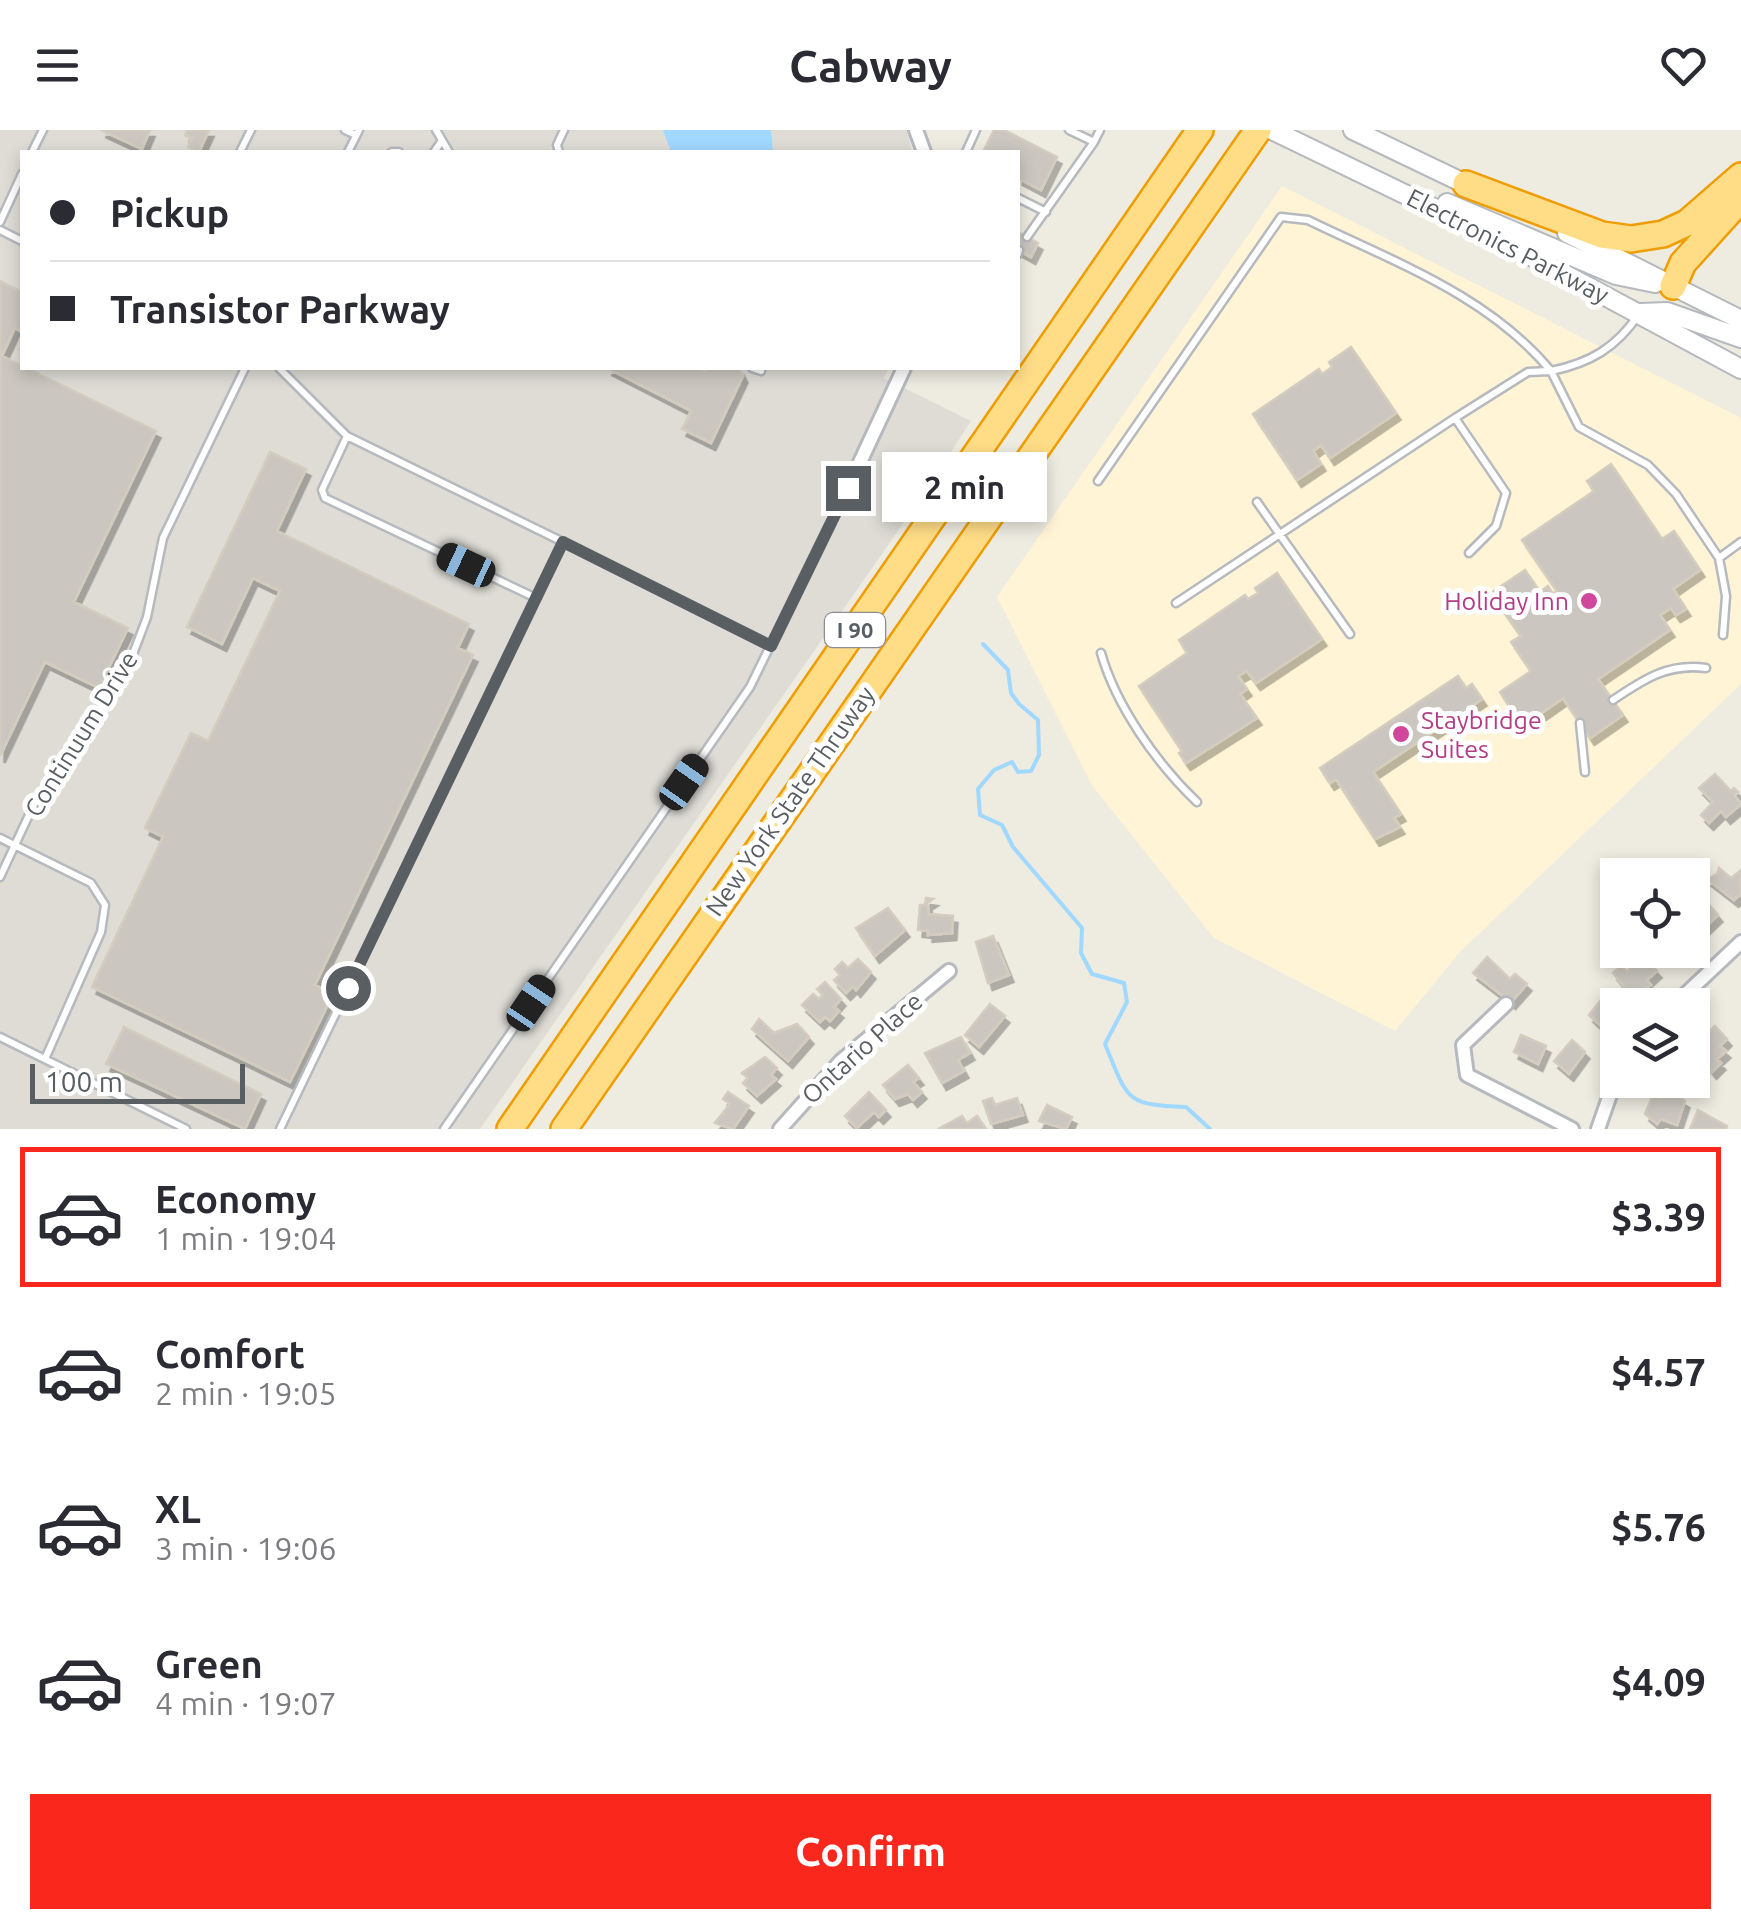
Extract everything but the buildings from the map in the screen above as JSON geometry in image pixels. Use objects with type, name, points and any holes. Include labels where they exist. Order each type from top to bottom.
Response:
[{"type":"highway","name":"New York State Thruway","points":[[510,1129],[1200,130]]},
{"type":"highway","name":"New York State Thruway","points":[[564,1129],[1251,140]]},
{"type":"highway","points":[[1466,184],[1602,235],[1631,239],[1663,234],[1687,223],[1741,176]]},
{"type":"highway","points":[[1673,286],[1683,263],[1741,199]]},
{"type":"highway","points":[[1673,286],[1695,272],[1741,220]]},
{"type":"main road","name":"Electronics Parkway","points":[[1272,130],[1640,313],[1741,369]]},
{"type":"main road","name":"Electronics Parkway","points":[[1353,130],[1741,320]]},
{"type":"main road","points":[[1375,180],[1477,214],[1616,275],[1673,286]]},
{"type":"main road","points":[[1640,313],[1673,286]]},
{"type":"main road","points":[[1640,313],[1667,312],[1741,338]]},
{"type":"street","points":[[848,488],[903,370]]},
{"type":"street","points":[[1692,988],[1741,942]]},
{"type":"street","name":"Ontario Place","points":[[780,1129],[841,1061],[949,972]]},
{"type":"street","points":[[1506,1004],[1463,1045],[1467,1075],[1572,1129]]},
{"type":"street","points":[[1598,1129],[1609,1098]]},
{"type":"lane","points":[[344,130],[358,133]]},
{"type":"lane","points":[[436,130],[447,150]]},
{"type":"lane","points":[[1069,130],[1094,142]]},
{"type":"lane","points":[[1026,237],[1100,130]]},
{"type":"lane","points":[[435,150],[441,142]]},
{"type":"lane","points":[[0,222],[20,178]]},
{"type":"lane","points":[[1020,199],[1046,212]]},
{"type":"lane","points":[[1098,481],[1281,218],[1308,220],[1482,305],[1527,342],[1551,371],[1579,426],[1648,465],[1676,494],[1718,558],[1726,596],[1723,635]]},
{"type":"lane","points":[[1176,603],[1528,372],[1589,363],[1627,332],[1640,313]]},
{"type":"lane","name":"Continuum Drive","points":[[0,877],[64,754],[127,670],[147,617],[163,538],[244,370]]},
{"type":"lane","points":[[281,370],[347,436],[771,646]]},
{"type":"lane","points":[[756,370],[761,372]]},
{"type":"lane","points":[[1456,418],[1506,493],[1496,526],[1470,553]]},
{"type":"lane","points":[[347,436],[322,490],[324,498],[536,598]]},
{"type":"lane","points":[[444,1129],[750,687],[848,488]]},
{"type":"lane","points":[[1258,502],[1350,634]]},
{"type":"lane","points":[[280,1129],[563,542]]},
{"type":"lane","points":[[1718,558],[1741,542]]},
{"type":"lane","points":[[1102,653],[1110,681],[1175,782],[1197,802]]},
{"type":"lane","points":[[1613,700],[1657,672],[1687,665],[1706,668]]},
{"type":"lane","points":[[1580,723],[1585,772]]},
{"type":"lane","points":[[0,838],[91,883],[106,905],[102,932],[46,1059]]},
{"type":"lane","points":[[0,1037],[186,1129]]},
{"type":"shaded area","points":[[0,130],[907,130],[912,150],[20,150],[20,370],[888,370],[884,378],[971,421],[480,1129],[0,1129]]},
{"type":"shaded area","points":[[1282,186],[1741,418],[1741,684],[1460,952],[1395,1031],[1214,938],[1091,784],[997,597]]},
{"type":"water","points":[[663,130],[771,130],[773,150],[670,150]]},
{"type":"waterway","points":[[983,644],[1008,670],[1011,693],[1038,720],[1039,755],[1031,771],[1018,772],[1012,762],[994,770],[978,789],[980,815],[1002,825],[1013,847],[1082,928],[1081,953],[1092,974],[1124,983],[1127,1002],[1105,1044],[1125,1088],[1140,1101],[1186,1107],[1210,1129]]},
{"type":"place","name":"Holiday Inn","points":[[1589,601]]},
{"type":"place","name":"Staybridge Suites","points":[[1401,734]]},
{"type":"route","points":[[348,988],[563,542],[771,646],[848,488]]}]
